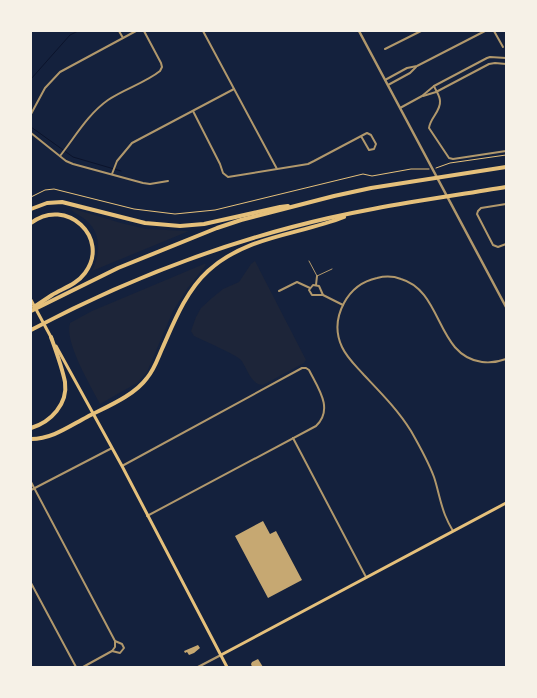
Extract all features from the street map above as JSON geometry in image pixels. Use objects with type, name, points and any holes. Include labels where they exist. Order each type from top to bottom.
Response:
[{"type":"highway","points":[[31,310],[118,268],[223,226],[294,206],[371,188],[506,167]]},
{"type":"highway","points":[[31,330],[95,298],[190,259],[220,248],[293,226],[358,211],[506,187]]},
{"type":"highway","points":[[31,209],[47,203],[62,202],[145,223],[180,226],[204,224],[280,206],[294,206]]},
{"type":"highway","points":[[31,439],[54,435],[134,391],[148,378],[189,295],[208,271],[219,262],[249,245],[334,220],[358,211]]},
{"type":"highway","points":[[31,223],[49,215],[57,214],[69,217],[78,222],[85,229],[90,240],[92,251],[87,270],[76,283],[52,295],[31,310]]},
{"type":"highway","points":[[31,428],[43,423],[53,416],[60,406],[64,395],[65,383],[51,337]]},
{"type":"main road","points":[[31,300],[122,466],[227,667]]},
{"type":"main road","points":[[221,655],[506,503]]},
{"type":"street","points":[[119,31],[123,38]]},
{"type":"street","points":[[31,114],[45,88],[55,76],[136,31]]},
{"type":"street","points":[[60,156],[88,119],[101,106],[115,96],[161,70],[161,63],[144,31]]},
{"type":"street","points":[[203,31],[277,169]]},
{"type":"street","points":[[359,31],[506,307]]},
{"type":"street","points":[[385,49],[420,31]]},
{"type":"street","points":[[385,80],[407,68],[417,66],[485,31]]},
{"type":"street","points":[[494,31],[503,47]]},
{"type":"street","points":[[400,108],[422,96],[434,86],[490,57],[506,58]]},
{"type":"street","points":[[490,57],[491,63]]},
{"type":"street","points":[[422,96],[436,92],[491,63],[506,64]]},
{"type":"street","points":[[388,85],[410,73],[417,66]]},
{"type":"street","points":[[463,71],[465,77]]},
{"type":"street","points":[[434,86],[440,99],[440,104],[429,128],[449,158],[453,159],[506,151]]},
{"type":"street","points":[[112,174],[117,161],[132,143],[234,89]]},
{"type":"street","points":[[193,111],[225,176],[228,177],[311,163],[361,136],[366,134],[370,134],[376,144],[374,150],[369,150],[361,136]]},
{"type":"street","points":[[31,133],[60,156],[73,164],[150,184],[168,181]]},
{"type":"street","points":[[506,204],[481,208],[478,211],[478,214],[493,244],[498,247],[506,244]]},
{"type":"street","points":[[316,285],[317,276]]},
{"type":"street","points":[[453,531],[445,515],[433,475],[410,430],[392,405],[349,358],[342,347],[338,326],[340,312],[351,293],[370,280],[385,277],[403,279],[415,286],[426,296],[449,339],[462,354],[480,362],[496,362],[506,359]]},
{"type":"street","points":[[279,291],[297,282],[310,288]]},
{"type":"street","points":[[310,288],[313,285],[316,285]]},
{"type":"street","points":[[316,285],[319,286],[323,295]]},
{"type":"street","points":[[310,288],[310,293],[312,295],[323,295],[343,305]]},
{"type":"street","points":[[122,466],[302,368],[309,370],[324,400],[325,412],[316,426],[147,516]]},
{"type":"street","points":[[293,438],[366,577]]},
{"type":"street","points":[[31,490],[112,448]]},
{"type":"street","points":[[31,482],[115,641],[115,647],[112,651],[83,667]]},
{"type":"street","points":[[31,583],[76,667]]},
{"type":"street","points":[[112,651],[120,653],[124,648],[122,644],[115,641]]},
{"type":"street","points":[[198,667],[221,655]]},
{"type":"lane","points":[[309,261],[317,276],[332,269]]},
{"type":"path","points":[[31,197],[45,190],[54,189],[142,210],[175,214],[215,210],[363,174],[372,176],[411,169],[422,170],[439,168],[450,164],[506,155]]},
{"type":"shaded area","points":[[74,209],[146,229],[189,231],[92,271],[98,252],[95,232],[92,226],[71,210]]},
{"type":"shaded area","points":[[255,261],[306,360],[304,363],[263,385],[252,379],[241,360],[194,336],[191,331],[201,308],[223,289],[239,282],[251,264]]},
{"type":"shaded area","points":[[206,264],[173,311],[147,372],[137,383],[100,404],[74,352],[69,331],[70,323],[92,311]]},
{"type":"building","points":[[263,521],[270,534],[276,531],[302,580],[268,598],[235,536]]},
{"type":"building","points":[[198,645],[200,648],[194,653],[189,655],[187,652],[185,653],[184,651]]},
{"type":"building","points":[[258,659],[263,667],[252,667],[252,662]]},
{"type":"waterway","points":[[31,79],[70,35],[78,31]]},
{"type":"waterway","points":[[31,127],[73,157],[121,171]]}]
